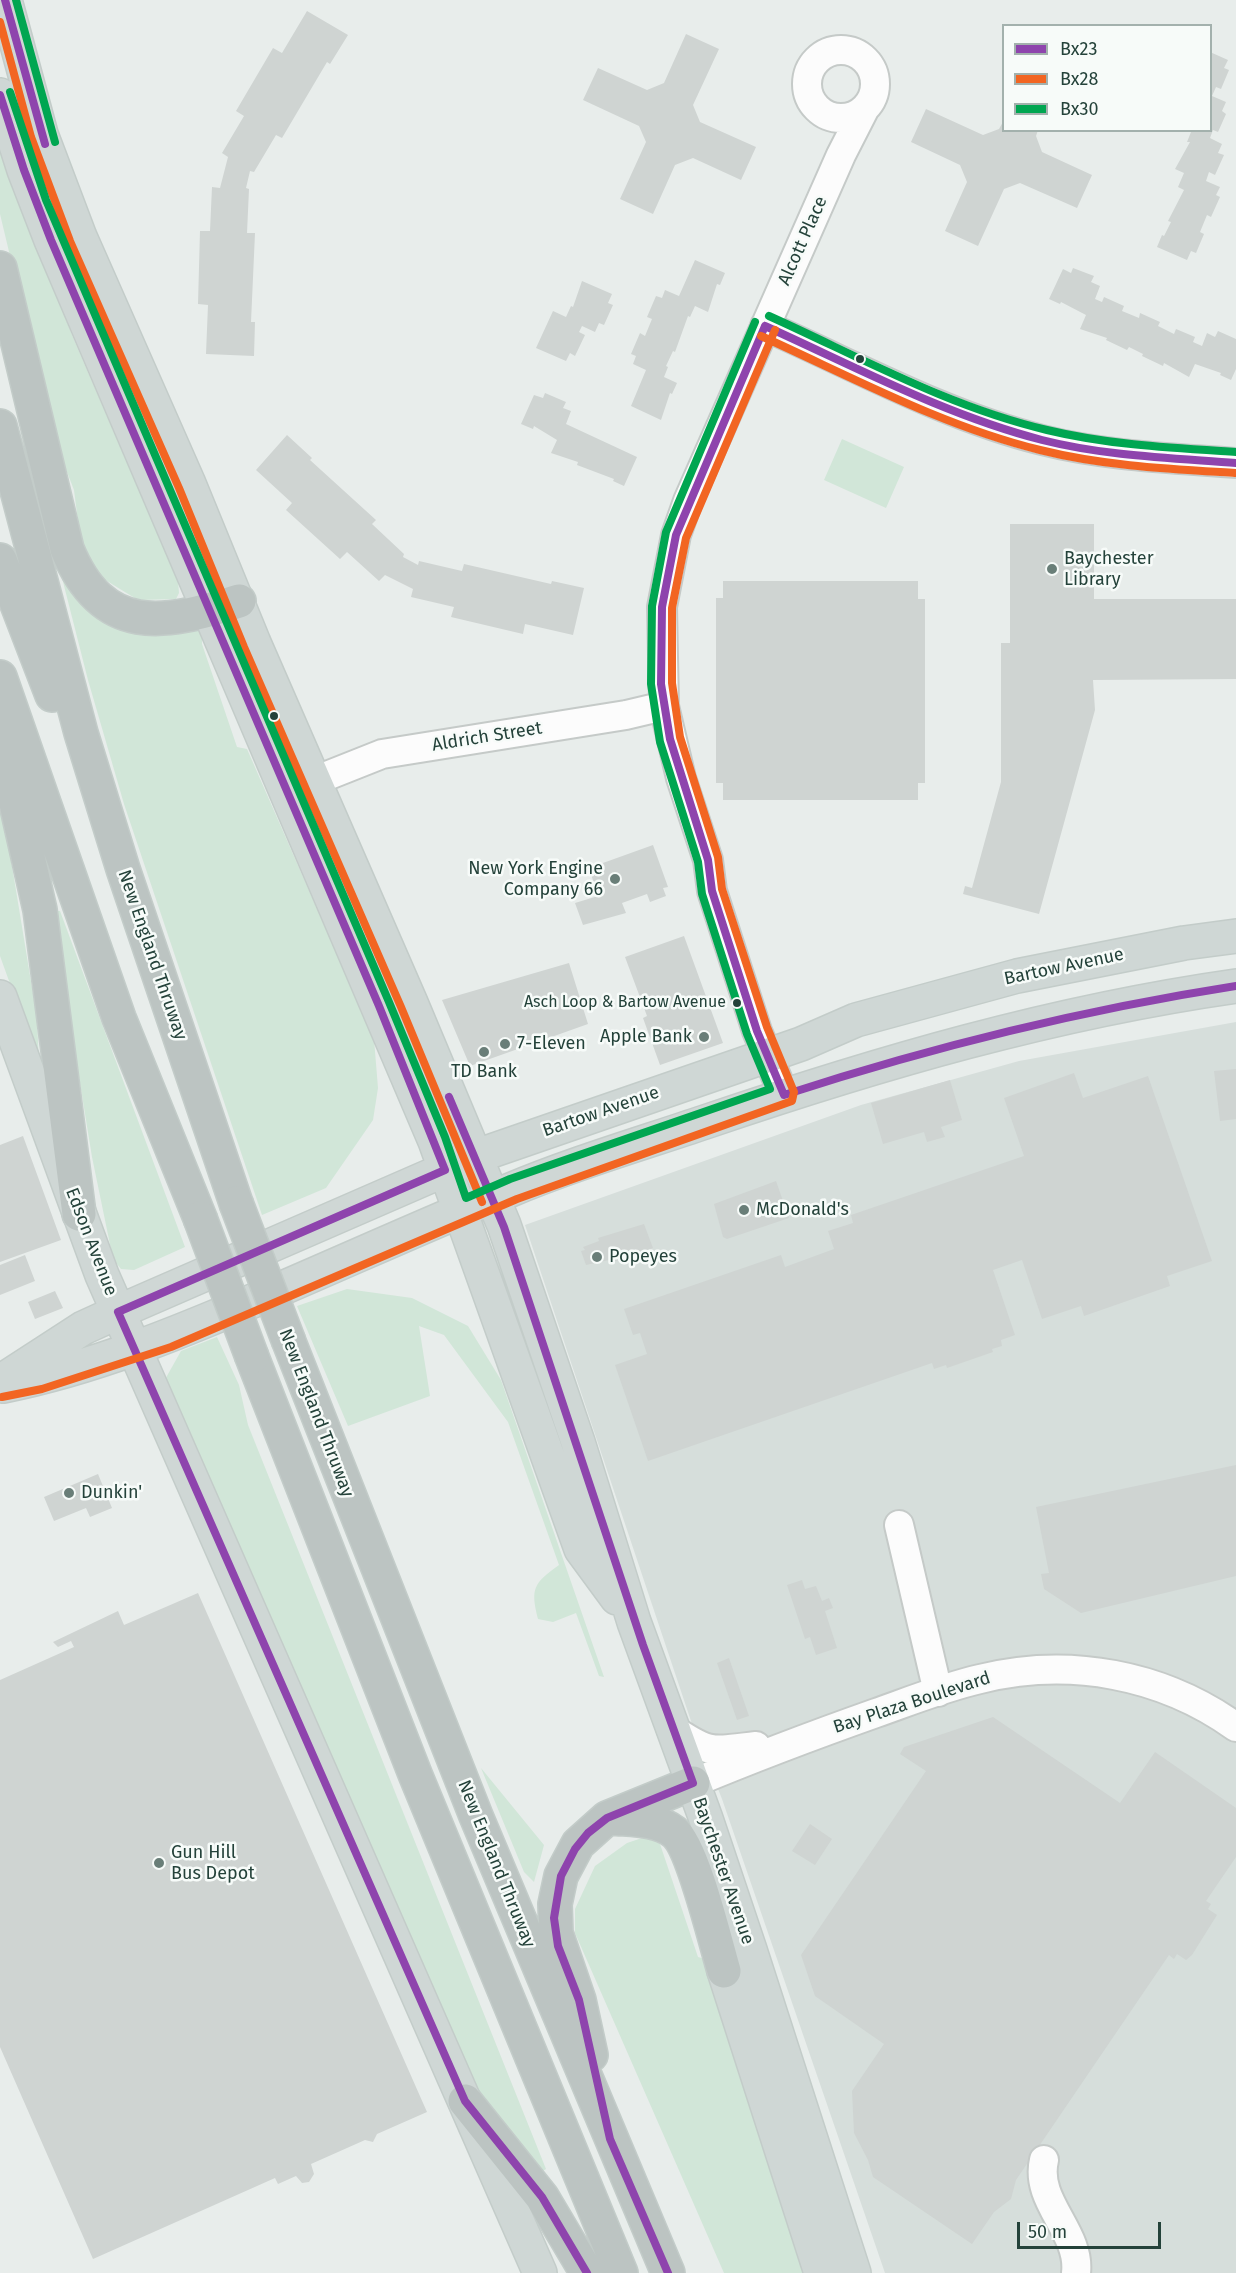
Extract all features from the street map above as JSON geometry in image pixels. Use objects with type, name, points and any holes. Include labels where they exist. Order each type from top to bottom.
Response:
[{"type":"highway","points":[[0,267],[67,549],[81,579],[103,602],[127,615],[162,620],[224,606]]},
{"type":"highway","name":"New England Thruway","points":[[0,426],[45,602],[123,869],[236,1203],[414,1662],[610,2139],[668,2273]]},
{"type":"highway","points":[[0,560],[19,613],[123,869]]},
{"type":"highway","points":[[0,677],[123,1029],[200,1218],[415,1774],[621,2273]]},
{"type":"highway","points":[[0,733],[40,910],[79,1214]]},
{"type":"highway","points":[[610,2139],[579,2000],[558,1947],[554,1918],[561,1876],[575,1849],[588,1833],[607,1818],[693,1783]]},
{"type":"highway","points":[[607,1818],[656,1823],[680,1837],[703,1898],[724,1971]]},
{"type":"highway","points":[[465,2102],[542,2197],[587,2273]]},
{"type":"main road","name":"Baychester Avenue","points":[[5,0],[8,53],[445,1170],[581,1549],[634,1622]]},
{"type":"main road","name":"Baychester Avenue","points":[[0,95],[36,204],[224,606],[314,781],[492,1198],[578,1442],[634,1622],[693,1783],[746,1939],[854,2273]]},
{"type":"main road","name":"Bartow Avenue","points":[[0,1382],[73,1334],[118,1312],[474,1156],[801,1044],[856,1020],[909,1004],[1017,976],[1184,943],[1236,936]]},
{"type":"main road","points":[[1184,943],[1191,993]]},
{"type":"main road","points":[[0,1387],[39,1379],[168,1337],[492,1198],[784,1095],[952,1044],[1074,1015],[1236,987]]},
{"type":"main road","name":"Edson Avenue","points":[[0,997],[79,1214],[118,1312],[540,2273]]},
{"type":"main road","points":[[724,1971],[821,2273]]},
{"type":"street","name":"Alcott Place","points":[[784,1095],[765,1055],[712,891],[708,860],[681,778],[663,706],[662,607],[676,535],[688,501],[841,155],[874,87],[869,65],[850,52],[828,53],[812,67],[807,87],[815,106],[834,117]]},
{"type":"street","points":[[841,155],[834,117],[856,115],[865,108]]},
{"type":"street","points":[[765,326],[961,414],[1032,437],[1111,453],[1236,463]]},
{"type":"street","name":"Aldrich Street","points":[[314,781],[382,754],[626,715],[663,706]]},
{"type":"street","points":[[899,1525],[938,1692]]},
{"type":"street","name":"Bay Plaza Boulevard","points":[[693,1783],[755,1760],[794,1742],[938,1692],[981,1678],[1009,1674],[1057,1670],[1102,1672],[1141,1680],[1198,1702],[1236,1727]]},
{"type":"street","name":"Bay Plaza Boulevard","points":[[672,1728],[694,1743],[714,1750],[735,1750],[794,1742]]},
{"type":"street","points":[[1044,2160],[1041,2170],[1047,2197],[1072,2248],[1076,2273]]},
{"type":"shaded area","points":[[1236,1022],[1236,2273],[885,2273],[722,1799],[691,1721],[525,1225],[861,1105],[1019,1061]]},
{"type":"green space","points":[[0,148],[72,335],[178,581],[179,593],[176,599],[138,600],[102,578],[81,545],[74,490],[53,436],[0,214]]},
{"type":"green space","points":[[842,439],[904,467],[886,508],[824,480]]},
{"type":"green space","points":[[59,566],[71,590],[195,626],[202,632],[202,644],[237,747],[247,749],[374,1039],[378,1088],[373,1120],[326,1188],[262,1215],[124,804],[88,680]]},
{"type":"green space","points":[[0,793],[37,1018],[39,1064],[0,956]]},
{"type":"green space","points":[[52,911],[60,911],[185,1247],[134,1270],[121,1269],[113,1259],[92,1157]]},
{"type":"green space","points":[[347,1289],[412,1298],[468,1326],[501,1380],[604,1677],[599,1676],[576,1613],[553,1622],[538,1619],[534,1600],[536,1587],[559,1565],[508,1422],[444,1335],[419,1326],[430,1396],[348,1426],[297,1306]]},
{"type":"green space","points":[[217,1337],[239,1385],[248,1425],[546,2169],[538,2174],[477,2092],[163,1383],[181,1351]]},
{"type":"green space","points":[[481,1768],[544,1845],[534,1882],[524,1872]]},
{"type":"green space","points":[[642,1838],[659,1841],[698,1957],[705,1959],[706,1972],[807,2273],[724,2273],[575,1933],[575,1909],[595,1866],[627,1843]]},
{"type":"building","points":[[307,11],[348,35],[330,64],[327,62],[282,138],[276,135],[254,172],[250,171],[246,188],[249,189],[247,233],[255,233],[251,322],[255,322],[254,356],[206,354],[208,305],[198,304],[200,231],[210,231],[212,187],[220,188],[228,157],[222,153],[244,116],[236,111],[273,48],[282,53]]},
{"type":"building","points":[[686,34],[719,49],[693,105],[700,122],[756,147],[741,180],[693,158],[675,165],[653,214],[620,199],[646,142],[639,126],[583,100],[598,68],[647,90],[664,83]]},
{"type":"building","points":[[1212,53],[1228,60],[1224,68],[1229,70],[1221,89],[1216,87],[1212,96]]},
{"type":"building","points":[[1212,96],[1226,102],[1222,111],[1226,114],[1218,132],[1213,130],[1210,138],[1222,144],[1218,153],[1224,155],[1215,175],[1209,172],[1206,181],[1220,187],[1216,195],[1220,197],[1211,217],[1207,215],[1200,232],[1204,234],[1196,253],[1191,251],[1187,260],[1157,247],[1171,222],[1168,221],[1184,190],[1178,187],[1184,173],[1175,169],[1190,142],[1187,142],[1191,132],[1212,132]]},
{"type":"building","points":[[926,109],[983,135],[999,129],[1002,124],[1002,132],[1037,132],[1036,136],[1042,152],[1092,175],[1077,208],[1020,183],[1004,189],[978,246],[945,231],[967,182],[960,165],[911,142]]},
{"type":"building","points":[[695,260],[725,273],[720,285],[717,284],[708,312],[695,306],[690,317],[688,316],[675,352],[673,351],[666,366],[668,367],[664,377],[677,383],[672,394],[670,393],[661,420],[631,406],[646,370],[633,364],[636,356],[631,354],[640,333],[645,336],[652,319],[647,317],[656,296],[662,298],[665,290],[679,296]]},
{"type":"building","points":[[1073,268],[1094,276],[1091,282],[1100,286],[1095,299],[1102,302],[1104,297],[1124,306],[1122,311],[1139,318],[1140,313],[1160,322],[1158,326],[1174,334],[1176,329],[1195,337],[1193,342],[1202,346],[1207,333],[1215,337],[1218,331],[1236,339],[1236,369],[1231,380],[1220,375],[1221,373],[1195,364],[1189,377],[1164,363],[1163,366],[1142,356],[1143,354],[1129,347],[1127,350],[1106,340],[1107,338],[1080,329],[1086,315],[1061,302],[1060,304],[1049,299],[1063,269],[1071,273]]},
{"type":"building","points":[[582,281],[612,294],[608,303],[613,305],[604,325],[599,323],[595,332],[582,326],[579,332],[585,335],[575,356],[570,353],[566,361],[536,348],[553,311],[566,317],[571,306],[573,307]]},
{"type":"building","points":[[545,393],[566,402],[563,408],[571,411],[566,424],[637,457],[624,486],[613,481],[614,479],[577,465],[578,462],[551,453],[557,440],[534,426],[533,429],[521,424],[534,395],[543,398]]},
{"type":"building","points":[[287,435],[312,458],[310,460],[376,520],[372,524],[404,554],[403,557],[418,565],[419,561],[462,571],[464,564],[551,584],[552,581],[584,588],[573,635],[525,624],[523,634],[451,617],[454,607],[411,597],[413,589],[385,575],[379,581],[347,552],[340,559],[286,510],[292,503],[256,470]]},
{"type":"building","points":[[1010,524],[1094,524],[1094,599],[1236,599],[1236,679],[1093,680],[1095,710],[1039,914],[963,894],[965,886],[972,888],[1001,782],[1001,643],[1010,643]]},
{"type":"building","points":[[723,581],[918,581],[918,599],[925,599],[925,783],[918,783],[918,800],[723,800],[723,783],[716,783],[716,598],[723,598]]},
{"type":"building","points":[[653,845],[668,887],[663,888],[666,896],[650,902],[647,894],[622,903],[626,913],[583,925],[575,903],[598,896],[589,868]]},
{"type":"building","points":[[684,936],[723,1043],[660,1065],[643,1018],[647,1016],[625,957]]},
{"type":"building","points":[[569,963],[588,1024],[470,1066],[442,1000]]},
{"type":"building","points":[[1236,1069],[1236,1119],[1220,1121],[1214,1071]]},
{"type":"building","points":[[1074,1073],[1083,1098],[1148,1076],[1212,1261],[1167,1276],[1170,1286],[1084,1316],[1081,1306],[1042,1319],[1022,1260],[993,1270],[1015,1335],[1001,1340],[1002,1346],[992,1349],[993,1352],[947,1368],[946,1365],[934,1369],[932,1363],[648,1461],[615,1365],[647,1354],[640,1333],[633,1335],[624,1309],[781,1255],[785,1267],[834,1249],[828,1231],[853,1223],[851,1215],[1024,1156],[1004,1098]]},
{"type":"building","points":[[950,1080],[962,1120],[941,1127],[945,1137],[927,1142],[924,1132],[883,1144],[871,1103]]},
{"type":"building","points":[[23,1136],[61,1240],[0,1262],[0,1145]]},
{"type":"building","points":[[776,1181],[789,1218],[727,1239],[723,1237],[714,1204]]},
{"type":"building","points":[[644,1224],[653,1248],[610,1263],[609,1260],[586,1265],[581,1251],[585,1250],[583,1247],[599,1241],[598,1238]]},
{"type":"building","points":[[25,1255],[35,1281],[0,1295],[0,1265]]},
{"type":"building","points":[[55,1291],[63,1308],[35,1319],[28,1302]]},
{"type":"building","points":[[1236,1465],[1236,1576],[1081,1613],[1044,1589],[1041,1574],[1049,1573],[1036,1507]]},
{"type":"building","points":[[98,1474],[112,1508],[90,1517],[86,1508],[54,1521],[44,1497]]},
{"type":"building","points":[[802,1580],[805,1589],[816,1586],[822,1601],[829,1598],[833,1608],[825,1611],[837,1648],[816,1655],[810,1637],[805,1639],[787,1585]]},
{"type":"building","name":"Gun Hill Bus Depot","points":[[198,1593],[427,2112],[377,2134],[373,2142],[365,2140],[311,2164],[314,2174],[309,2182],[302,2183],[296,2176],[278,2184],[275,2178],[93,2259],[0,2047],[0,1680],[74,1647],[71,1641],[58,1647],[53,1642],[118,1611],[124,1625]]},
{"type":"building","points":[[729,1658],[749,1716],[737,1720],[717,1663]]},
{"type":"building","points":[[993,1717],[1120,1803],[1155,1752],[1236,1808],[1236,1857],[1206,1901],[1211,1904],[1208,1909],[1217,1915],[1192,1955],[1186,1960],[1177,1954],[1174,1959],[1169,1955],[1016,2180],[1011,2199],[994,2212],[972,2244],[873,2177],[868,2160],[854,2133],[852,2091],[884,2044],[815,1996],[801,1955],[926,1771],[900,1754],[904,1747]]},
{"type":"building","points":[[810,1824],[832,1839],[815,1865],[792,1851]]},
{"type":"transit line","name":"Bx23","points":[[5,0],[45,144]]},
{"type":"transit line","name":"Bx30","points":[[16,0],[55,142]]},
{"type":"transit line","name":"Bx28","points":[[0,22],[31,137],[70,241],[179,488],[244,647],[401,1007],[482,1202]]},
{"type":"transit line","name":"Bx30","points":[[10,92],[46,200],[389,1002],[445,1137],[466,1198],[510,1179],[770,1089],[747,1034],[702,894],[698,862],[660,742],[651,684],[652,606],[666,532],[755,322]]},
{"type":"transit line","name":"Bx23","points":[[0,95],[24,170],[51,240],[379,1006],[445,1170],[118,1312],[465,2101],[542,2197],[587,2273]]},
{"type":"transit line","name":"Bx30","points":[[769,316],[905,380],[1011,420],[1094,439],[1236,452]]},
{"type":"transit line","name":"Bx23","points":[[765,326],[676,535],[662,607],[661,684],[670,739],[708,860],[712,891],[757,1031],[784,1095],[895,1061],[1064,1018],[1236,986]]},
{"type":"transit line","name":"Bx23","points":[[765,326],[901,389],[1006,430],[1090,450],[1236,463]]},
{"type":"transit line","name":"Bx28","points":[[2,1397],[42,1389],[171,1347],[517,1199],[792,1101],[794,1092],[767,1027],[722,889],[718,857],[680,737],[672,683],[672,608],[686,538],[775,330]]},
{"type":"transit line","name":"Bx28","points":[[761,336],[933,414],[1004,440],[1088,460],[1235,473]]},
{"type":"transit line","name":"Bx23","points":[[449,1097],[504,1227],[643,1645],[693,1783],[607,1818],[588,1833],[575,1849],[561,1876],[554,1918],[558,1946],[579,2000],[610,2139],[668,2273]]},
{"type":"place","name":"Baychester Library","points":[[1052,569]]},
{"type":"place","name":"New York Engine Company 66","points":[[615,879]]},
{"type":"place","name":"Asch Loop & Bartow Avenue","points":[[737,1003]]},
{"type":"place","name":"Apple Bank","points":[[704,1037]]},
{"type":"place","name":"7-Eleven","points":[[505,1044]]},
{"type":"place","name":"TD Bank","points":[[484,1052]]},
{"type":"place","name":"McDonald's","points":[[744,1210]]},
{"type":"place","name":"Popeyes","points":[[597,1257]]},
{"type":"place","name":"Dunkin'","points":[[69,1493]]},
{"type":"place","name":"Gun Hill Bus Depot","points":[[159,1863]]}]
